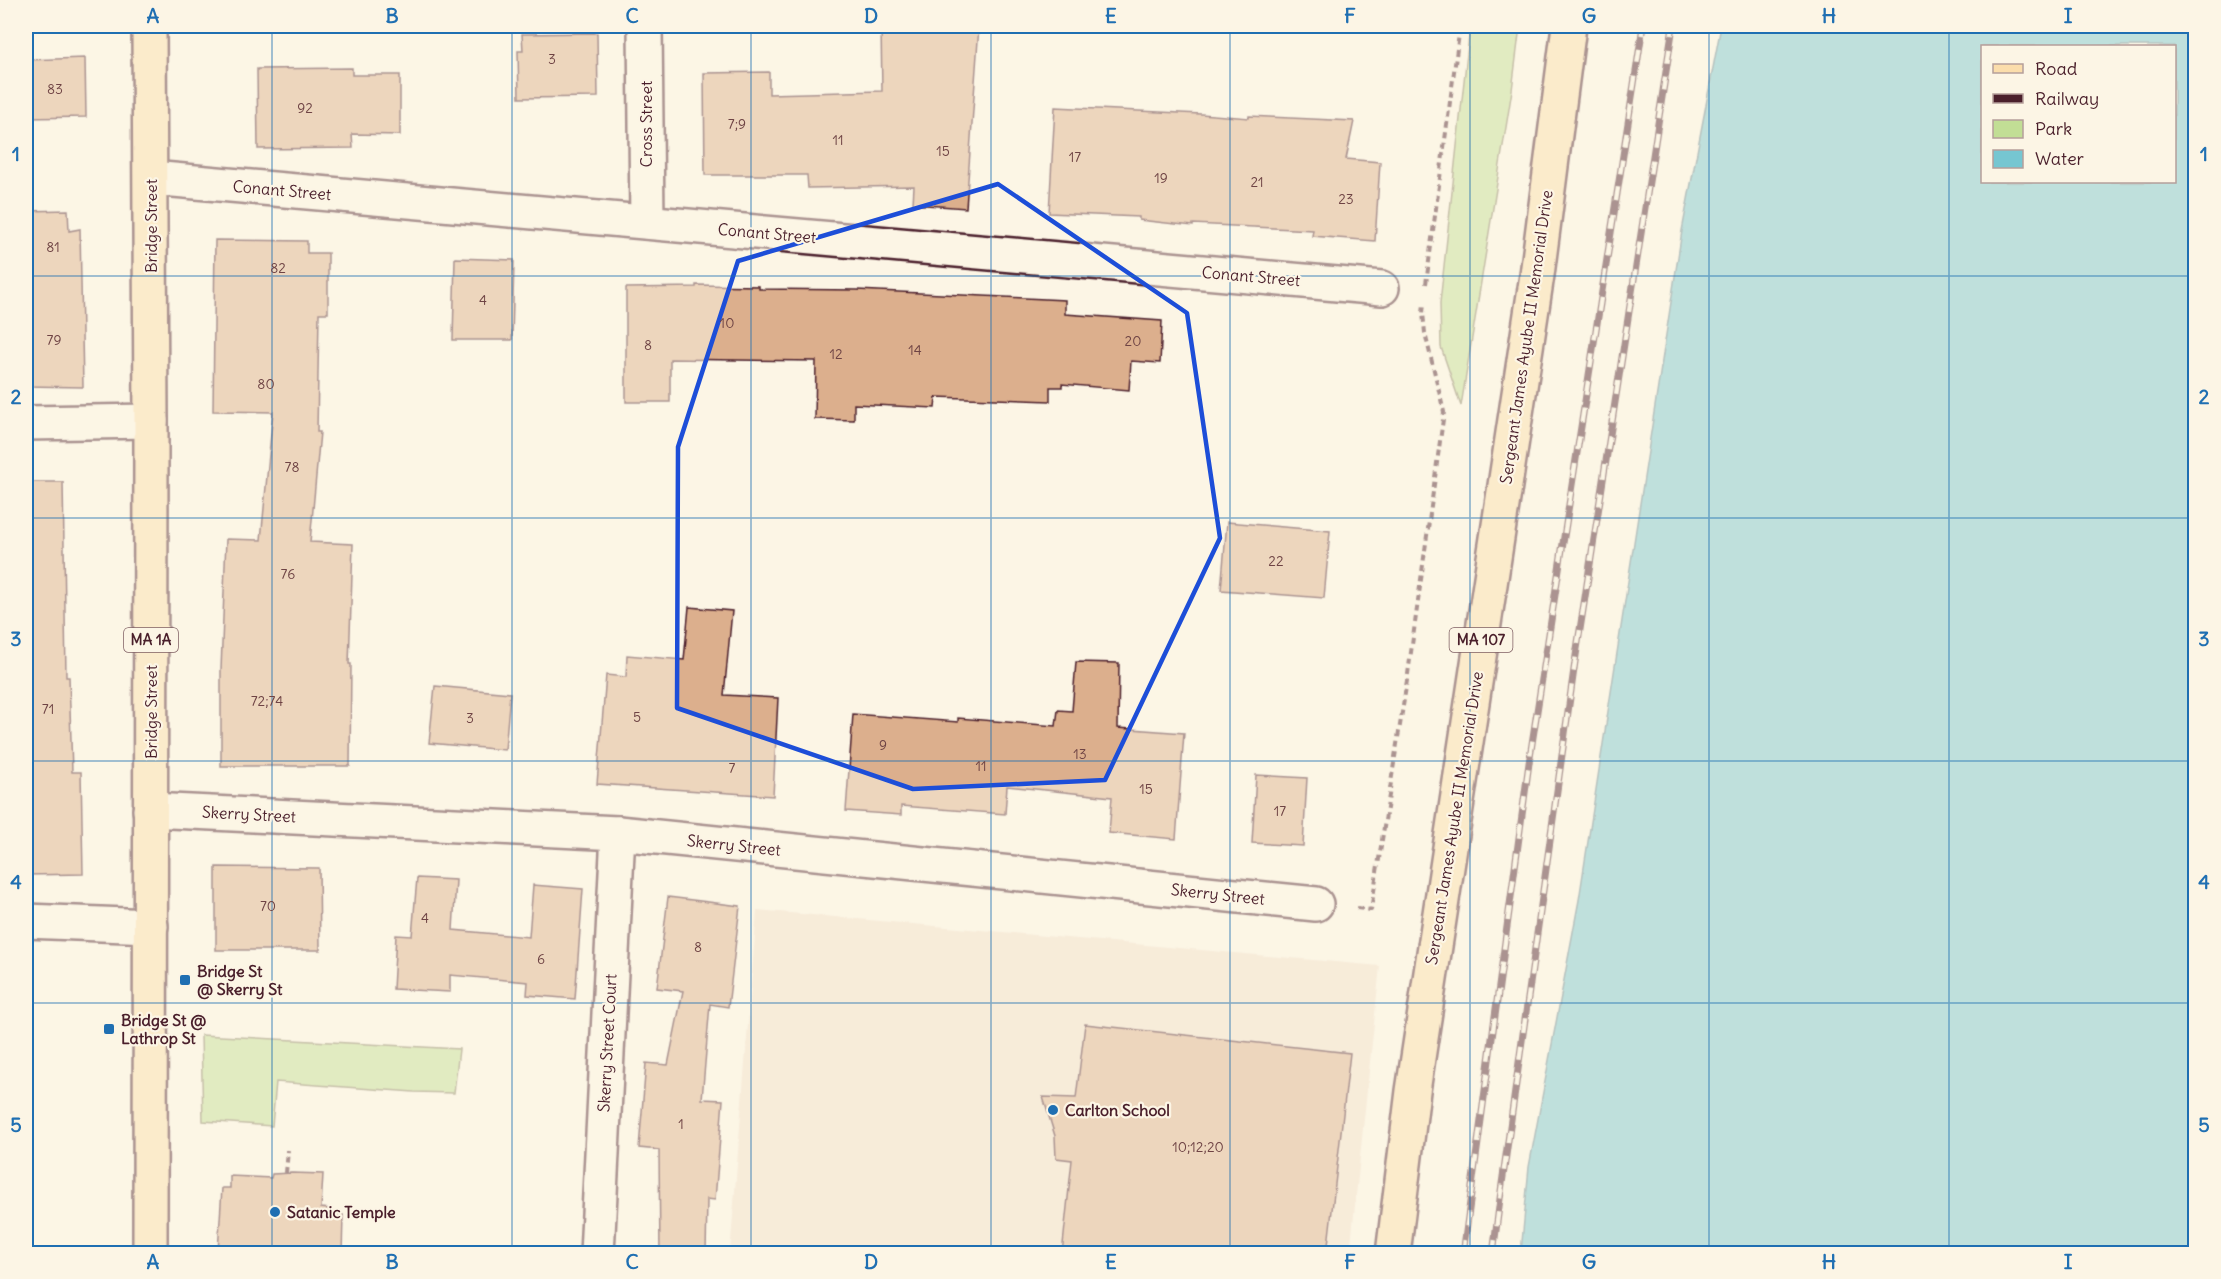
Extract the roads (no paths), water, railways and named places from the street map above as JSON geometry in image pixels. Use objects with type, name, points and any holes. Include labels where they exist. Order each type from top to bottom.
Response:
[{"type":"main road","name":"Bridge Street","points":[[149,26],[151,178],[150,1254]]},
{"type":"main road","name":"Sergeant James Ayube II Memorial Drive","points":[[1393,1254],[1413,1091],[1537,275],[1569,26]]},
{"type":"street","name":"Cross Street","points":[[645,26],[646,222]]},
{"type":"street","name":"Conant Street","points":[[151,178],[1382,288]]},
{"type":"street","points":[[26,423],[151,421]]},
{"type":"street","name":"Skerry Street","points":[[150,810],[618,833],[1316,904]]},
{"type":"street","name":"Skerry Street Court","points":[[597,1254],[618,833]]},
{"type":"street","points":[[26,921],[151,926]]},
{"type":"water","points":[[1721,26],[2195,26],[2195,1253],[1521,1253],[1529,1167],[1579,900],[1682,231]]},
{"type":"railway","points":[[1463,1254],[1529,763],[1643,26]]},
{"type":"railway","points":[[1493,1254],[1575,662],[1673,26]]},
{"type":"place","name":"Bridge St @ Skerry St","points":[[185,980]]},
{"type":"place","name":"Bridge St @ Lathrop St","points":[[109,1029]]},
{"type":"place","name":"Carlton School","points":[[1053,1110]]},
{"type":"place","name":"Satanic Temple","points":[[275,1212]]}]
